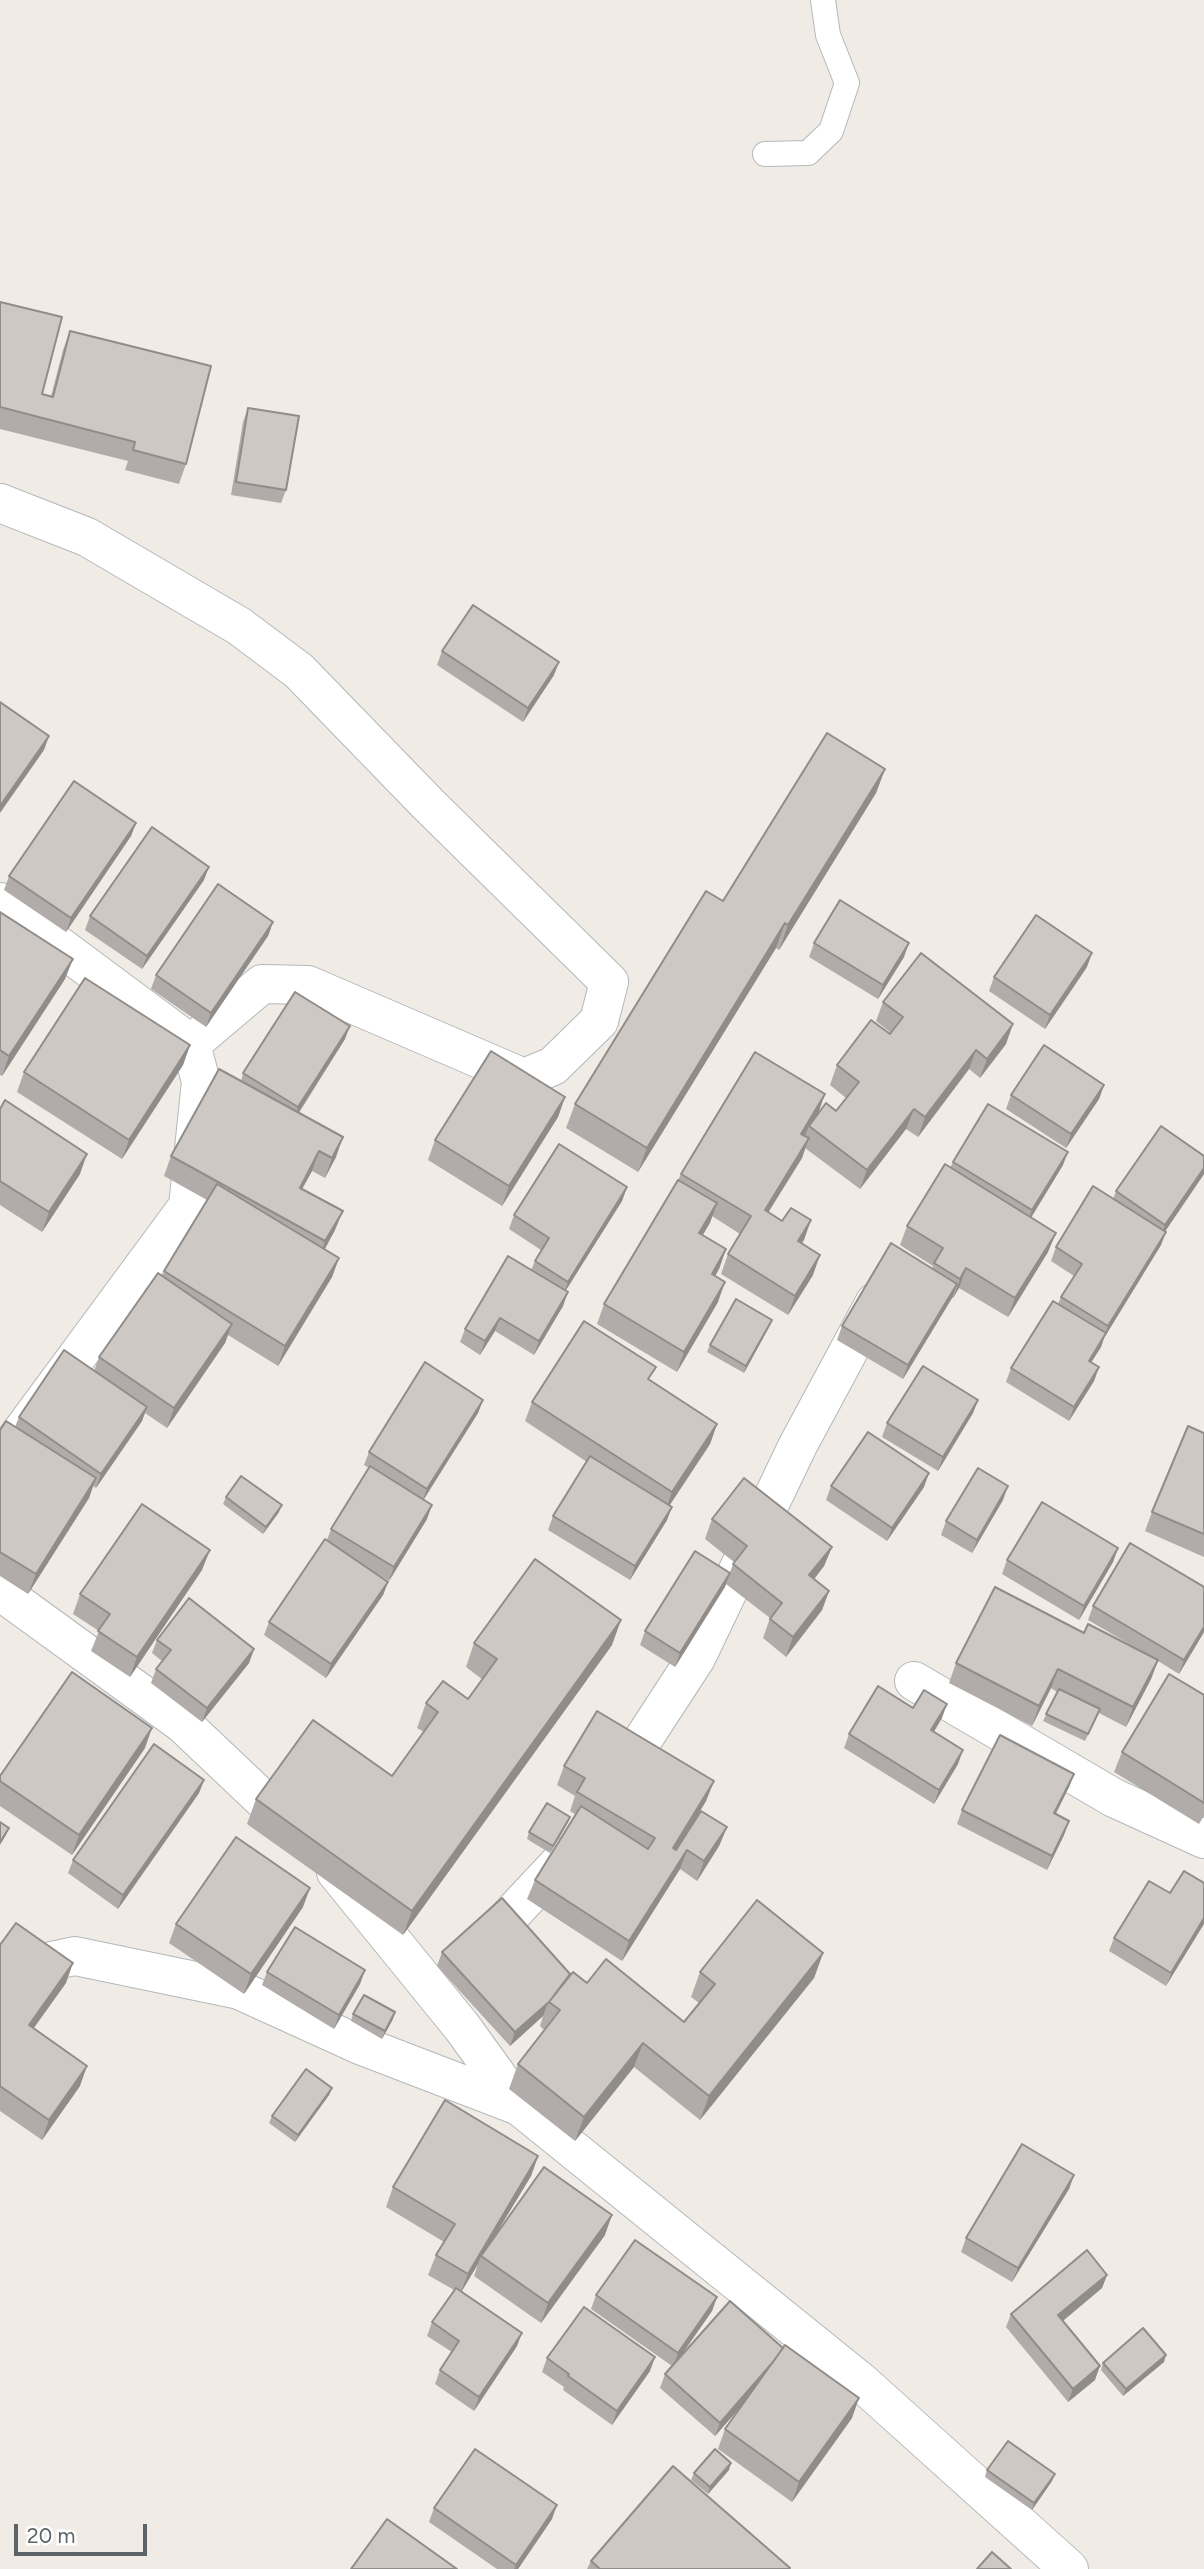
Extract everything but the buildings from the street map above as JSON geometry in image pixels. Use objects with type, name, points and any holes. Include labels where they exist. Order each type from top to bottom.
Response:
[{"type":"street","points":[[0,503],[87,537],[239,626],[299,671],[428,804],[609,982],[599,1021],[553,1066],[524,1078],[308,985],[262,984],[191,1044]]},
{"type":"street","points":[[0,902],[191,1044],[201,1082],[188,1206],[0,1461]]},
{"type":"street","points":[[436,1994],[569,1853],[696,1658],[798,1445],[889,1275]]},
{"type":"street","points":[[0,1591],[183,1724],[325,1858],[436,1994],[520,2106],[860,2381],[1069,2569]]},
{"type":"street","points":[[914,1681],[1114,1798],[1204,1839]]},
{"type":"street","points":[[0,1972],[75,1956],[239,1990],[360,2045],[520,2106]]},
{"type":"lane","points":[[765,155],[808,153],[831,131],[846,83],[828,35],[822,0]]}]
